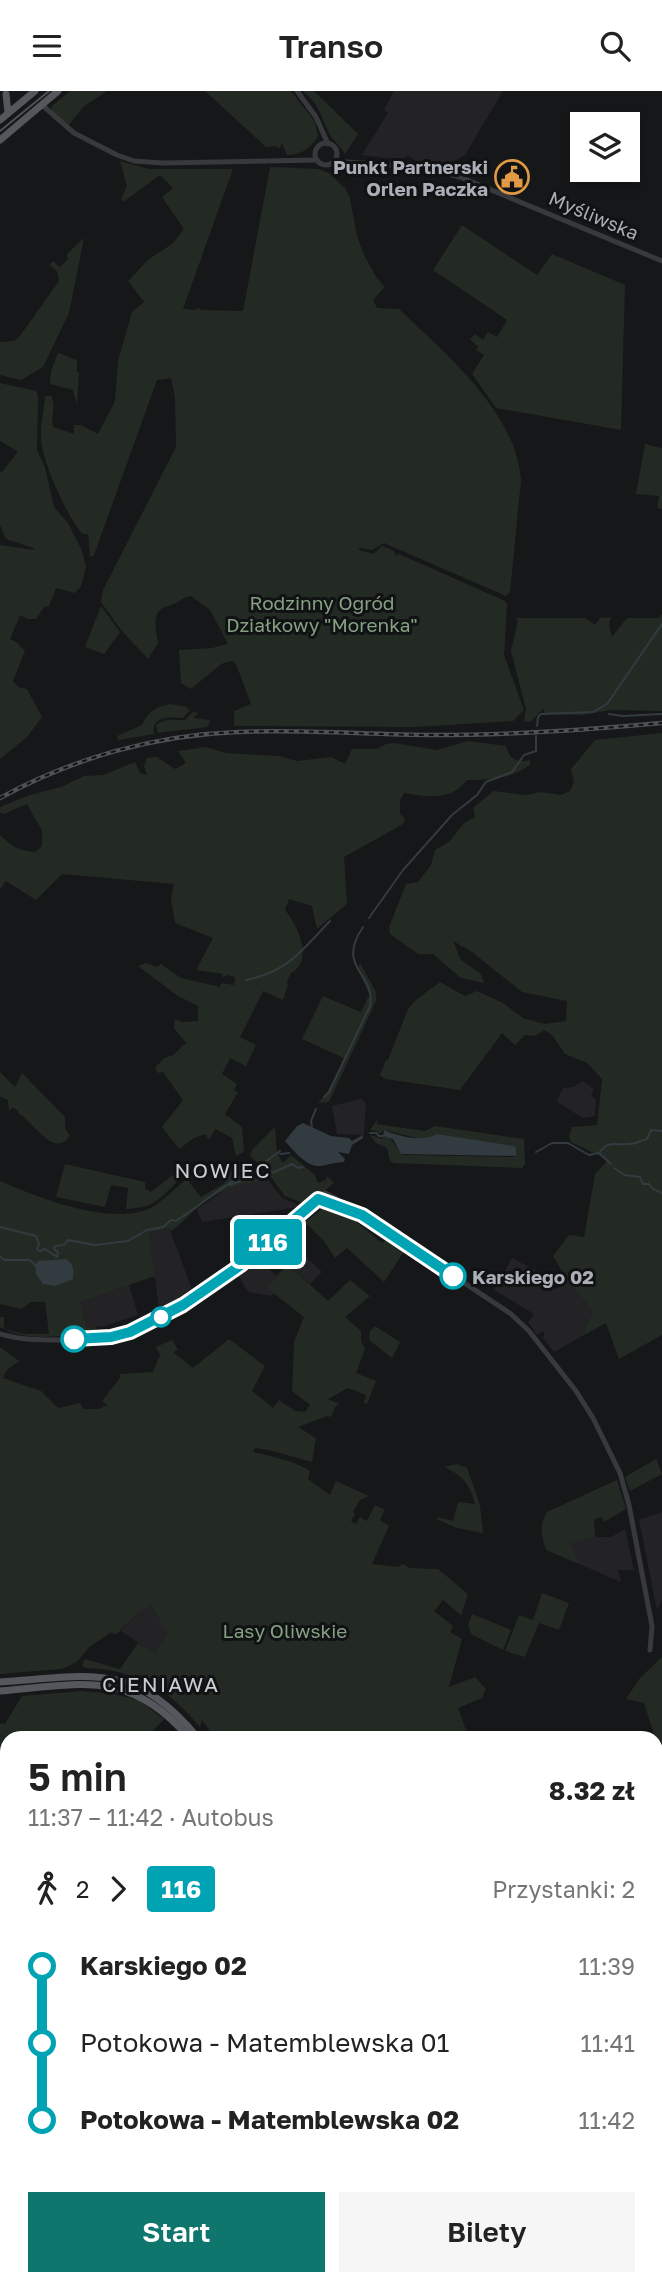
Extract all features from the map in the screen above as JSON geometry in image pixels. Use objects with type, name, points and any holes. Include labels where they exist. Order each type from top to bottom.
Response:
[{"type":"main road","points":[[0,120],[35,91]]},
{"type":"main road","points":[[0,140],[58,91]]},
{"type":"main road","points":[[8,93],[8,113]]},
{"type":"main road","points":[[0,1682],[90,1676],[120,1680],[145,1689],[162,1700],[191,1731]]},
{"type":"main road","points":[[0,1691],[77,1685],[118,1688],[139,1695],[159,1707],[182,1731]]},
{"type":"street","points":[[42,105],[74,133],[134,161],[163,163],[300,160],[316,156],[325,144],[322,129],[312,109],[297,91]]},
{"type":"street","points":[[316,156],[325,165],[335,158],[334,147],[325,144]]},
{"type":"street","name":"Myśliwska","points":[[335,158],[351,163],[426,168],[460,177],[662,261]]},
{"type":"street","points":[[0,1334],[29,1340],[76,1339],[111,1337],[139,1329],[211,1287],[266,1245],[325,1193],[511,1314],[529,1331],[576,1391],[612,1456],[627,1495],[652,1626],[650,1650]]},
{"type":"street","points":[[318,1199],[352,1211]]},
{"type":"shaded area","points":[[394,91],[503,91],[465,155],[447,165],[415,160],[408,156],[401,160],[362,155],[388,113],[384,110]]},
{"type":"shaded area","points":[[583,1081],[594,1089],[591,1095],[596,1100],[595,1116],[583,1118],[557,1100],[563,1088],[574,1087]]},
{"type":"shaded area","points":[[361,1099],[366,1103],[364,1135],[337,1134],[332,1106]]},
{"type":"shaded area","points":[[303,1123],[331,1136],[349,1138],[352,1141],[363,1135],[363,1138],[352,1145],[349,1154],[338,1152],[345,1159],[344,1162],[312,1165],[303,1160],[285,1141],[297,1126]]},
{"type":"shaded area","points":[[384,1130],[410,1138],[437,1134],[514,1146],[516,1156],[401,1154],[393,1139],[383,1136]]},
{"type":"shaded area","points":[[268,1180],[282,1198],[299,1205],[298,1207],[202,1222],[197,1209],[231,1186]]},
{"type":"shaded area","points":[[169,1228],[192,1289],[184,1294],[185,1297],[159,1309],[149,1233]]},
{"type":"shaded area","points":[[302,1253],[322,1272],[310,1284],[289,1266]]},
{"type":"shaded area","points":[[512,1258],[540,1273],[556,1289],[567,1280],[593,1312],[584,1330],[586,1334],[554,1352],[543,1338],[545,1333],[542,1331],[537,1335],[528,1322],[534,1314],[494,1290]]},
{"type":"shaded area","points":[[66,1259],[73,1268],[73,1279],[55,1286],[43,1284],[36,1274],[35,1265],[38,1261]]},
{"type":"shaded area","points":[[257,1259],[277,1276],[267,1288],[274,1293],[272,1296],[248,1292],[238,1275]]},
{"type":"shaded area","points":[[129,1285],[138,1315],[105,1326],[87,1328],[80,1302]]},
{"type":"shaded area","points":[[662,1512],[662,1600],[657,1610],[639,1520]]},
{"type":"shaded area","points":[[625,1529],[634,1570],[618,1570],[621,1582],[579,1564],[569,1544],[595,1537],[611,1537]]},
{"type":"shaded area","points":[[151,1606],[169,1634],[155,1654],[121,1631],[137,1613]]},
{"type":"green space","points":[[70,91],[107,91],[83,107],[68,126],[51,110],[53,105]]},
{"type":"green space","points":[[205,91],[291,91],[315,122],[318,136],[302,152],[287,155],[282,143],[280,148],[266,147]]},
{"type":"green space","points":[[303,91],[314,91],[358,134],[345,154],[329,134],[316,105]]},
{"type":"green space","name":"Rodzinny Ogród Działkowy \"Morenka\"","points":[[120,161],[149,169],[233,169],[183,309],[243,311],[270,167],[318,169],[329,173],[345,188],[364,255],[385,287],[373,300],[377,308],[399,309],[475,385],[507,431],[521,480],[510,592],[506,596],[384,543],[372,550],[359,550],[373,554],[382,546],[394,551],[396,556],[399,554],[505,601],[504,655],[524,710],[513,721],[415,727],[234,726],[234,711],[251,704],[236,664],[232,661],[221,664],[191,689],[181,683],[179,650],[228,644],[210,610],[191,596],[162,609],[156,621],[158,643],[148,659],[121,630],[101,602],[103,590],[176,447],[175,398],[171,378],[157,380],[94,555],[90,557],[88,534],[83,534],[77,527],[64,504],[43,449],[41,430],[45,396],[51,396],[53,401],[53,427],[74,434],[74,425],[81,425],[98,434],[115,401],[118,361],[132,312],[144,302],[128,281],[149,259],[172,244],[184,229],[162,197],[173,188],[160,175],[123,202],[121,199],[127,186]]},
{"type":"green space","points":[[462,225],[537,275],[552,254],[625,285],[621,430],[496,408],[472,374],[484,355],[476,350],[478,347],[470,339],[475,334],[483,340],[488,332],[497,337],[507,320],[433,270]]},
{"type":"green space","points":[[84,238],[69,313],[43,367],[21,380],[0,375],[0,342],[14,341],[20,336],[59,281],[57,271],[49,265],[53,261],[60,267],[68,259],[67,254]]},
{"type":"green space","points":[[58,353],[77,360],[77,405],[73,390],[50,384],[51,371]]},
{"type":"green space","points":[[0,383],[36,391],[37,450],[45,467],[54,507],[68,523],[82,551],[86,567],[81,586],[75,593],[56,588],[49,606],[44,607],[36,619],[20,615],[10,639],[25,651],[13,681],[18,687],[27,689],[42,717],[27,737],[0,759],[0,545],[34,548],[6,539],[0,525],[0,471],[2,472],[17,451],[0,441]]},
{"type":"green space","points":[[645,444],[662,448],[662,509],[657,508],[659,496],[636,494]]},
{"type":"green space","points":[[101,606],[120,632],[104,654],[85,647]]},
{"type":"green space","points":[[662,614],[662,711],[611,710],[582,715],[545,714],[543,709],[530,722],[524,721],[526,709],[511,651],[518,621],[516,618],[585,618],[595,625],[600,618],[611,617],[609,625],[612,637],[627,618],[659,618]]},
{"type":"green space","points":[[170,704],[188,707],[190,710],[183,718],[158,721],[154,734],[118,740],[117,736],[142,725],[153,710]]},
{"type":"green space","points":[[193,712],[198,713],[193,718],[210,720],[208,727],[158,733],[156,725],[170,720],[185,720]]},
{"type":"green space","points":[[662,733],[662,1335],[619,1359],[606,1323],[586,1334],[584,1330],[593,1312],[567,1280],[553,1256],[569,1235],[584,1237],[595,1174],[608,1160],[571,1142],[569,1136],[572,1127],[597,1125],[602,1079],[587,1063],[565,1054],[552,1035],[544,1030],[535,1036],[525,1035],[515,1045],[502,1033],[460,1090],[385,1079],[380,1075],[408,1009],[440,982],[465,996],[477,991],[503,1003],[523,1018],[545,1024],[566,1021],[567,1001],[522,992],[472,952],[453,941],[461,960],[481,974],[484,983],[461,978],[433,954],[418,954],[390,934],[389,927],[406,884],[418,882],[431,865],[435,850],[449,842],[464,823],[475,817],[473,808],[494,791],[561,795],[570,791],[574,782],[571,769],[595,740]]},
{"type":"green space","points":[[468,741],[506,746],[511,757],[521,761],[530,760],[530,765],[507,776],[467,780],[454,791],[438,796],[404,793],[400,800],[400,814],[405,818],[403,824],[344,857],[347,904],[317,929],[312,906],[289,899],[285,910],[302,942],[302,960],[287,981],[283,1000],[263,991],[240,1037],[256,1045],[246,1066],[230,1058],[222,1074],[237,1084],[234,1091],[238,1092],[225,1114],[242,1127],[244,1152],[236,1156],[232,1138],[215,1129],[209,1140],[205,1134],[179,1149],[162,1127],[183,1100],[163,1072],[158,1073],[155,1068],[164,1058],[173,1055],[186,1043],[174,1028],[175,1019],[183,1022],[198,1021],[198,1006],[178,996],[138,966],[146,963],[157,967],[161,964],[181,978],[220,987],[221,983],[234,985],[235,977],[227,975],[222,978],[223,974],[196,970],[213,938],[175,923],[171,899],[174,884],[62,874],[36,900],[6,881],[0,889],[0,835],[16,847],[35,852],[42,846],[42,831],[27,804],[4,814],[0,813],[0,807],[61,787],[84,776],[103,775],[135,762],[140,773],[147,775],[144,766],[147,758],[157,757],[175,769],[186,763],[178,751],[206,747],[226,753],[279,756],[297,761],[331,757],[345,764],[352,749],[377,749],[394,743],[437,750]]},
{"type":"green space","points":[[360,963],[376,992],[376,1001],[329,1102],[318,1103],[327,1093],[344,1058],[302,1039],[323,996],[361,1012],[368,997],[371,998],[358,969]]},
{"type":"green space","points":[[0,1072],[15,1087],[22,1073],[65,1117],[65,1129],[70,1135],[64,1142],[58,1144],[51,1141],[13,1107],[9,1111],[8,1100],[0,1096]]},
{"type":"green space","points":[[377,1120],[377,1124],[425,1131],[435,1126],[524,1139],[525,1164],[522,1168],[394,1163],[390,1161],[387,1148],[376,1143],[370,1135],[383,1139],[383,1136],[389,1137],[403,1155],[513,1157],[516,1156],[516,1148],[437,1134],[421,1139],[384,1130],[379,1134],[378,1131],[370,1130]]},
{"type":"green space","points":[[275,1127],[277,1153],[283,1163],[291,1155],[315,1175],[318,1183],[326,1180],[327,1176],[334,1183],[308,1205],[285,1196],[268,1173],[250,1156],[252,1150]]},
{"type":"green space","points":[[230,1162],[254,1165],[268,1180],[222,1191],[174,1229],[149,1233],[155,1276],[80,1302],[87,1328],[94,1327],[97,1330],[92,1334],[33,1337],[5,1329],[24,1334],[49,1334],[45,1302],[31,1302],[21,1309],[0,1304],[0,1181],[78,1209],[122,1214],[141,1211],[157,1204],[189,1177],[217,1164]],"holes":[[[215,1167],[225,1183],[201,1197],[189,1182],[196,1174]]]},
{"type":"green space","points":[[65,1164],[145,1182],[145,1189],[151,1192],[182,1164],[185,1167],[175,1183],[160,1198],[146,1206],[126,1209],[128,1188],[111,1185],[105,1207],[56,1197]]},
{"type":"green space","points":[[325,1207],[348,1215],[382,1243],[388,1238],[405,1250],[384,1282],[347,1248],[335,1258],[324,1241],[305,1222]]},
{"type":"green space","name":"Lasy Oliwskie","points":[[287,1264],[328,1301],[350,1280],[370,1296],[345,1317],[361,1331],[361,1341],[365,1349],[356,1373],[376,1381],[367,1404],[364,1403],[366,1395],[348,1388],[328,1399],[339,1404],[331,1417],[327,1416],[298,1427],[316,1438],[312,1462],[269,1450],[255,1448],[253,1452],[303,1467],[310,1471],[308,1479],[330,1495],[336,1481],[369,1496],[360,1500],[353,1512],[355,1514],[351,1521],[356,1524],[360,1517],[367,1521],[375,1505],[385,1510],[380,1520],[389,1526],[372,1564],[398,1567],[403,1564],[410,1568],[438,1569],[468,1594],[461,1615],[443,1600],[434,1611],[453,1626],[450,1632],[462,1639],[449,1687],[475,1677],[486,1689],[482,1698],[458,1708],[466,1731],[210,1731],[202,1720],[200,1727],[188,1713],[150,1684],[136,1677],[85,1668],[82,1665],[85,1659],[120,1669],[138,1643],[155,1653],[168,1634],[151,1606],[137,1613],[117,1634],[110,1633],[89,1647],[77,1662],[62,1669],[0,1674],[0,1347],[19,1361],[7,1370],[3,1378],[41,1391],[58,1408],[80,1403],[83,1409],[99,1409],[107,1405],[102,1401],[120,1378],[120,1374],[153,1372],[160,1355],[156,1347],[172,1340],[178,1350],[173,1352],[193,1368],[229,1339],[265,1366],[252,1391],[273,1408],[279,1400],[295,1411],[305,1412],[310,1405],[292,1391],[294,1342],[304,1317],[267,1288]]},
{"type":"green space","points":[[0,1317],[4,1317],[4,1329],[0,1327]]},
{"type":"green space","points":[[375,1326],[400,1342],[392,1358],[369,1340],[370,1331]]},
{"type":"green space","points":[[656,1459],[662,1474],[630,1491],[625,1477]]},
{"type":"green space","points":[[457,1464],[467,1468],[480,1505],[483,1533],[457,1528],[437,1519],[438,1517],[453,1521],[458,1502],[475,1504],[464,1481],[444,1467]]},
{"type":"green space","points":[[617,1480],[626,1509],[604,1522],[601,1517],[594,1520],[595,1537],[570,1544],[579,1564],[546,1550],[542,1530],[547,1512]]},
{"type":"green space","points":[[542,1593],[569,1603],[559,1630],[539,1623],[525,1657],[505,1651],[519,1615],[533,1620]]},
{"type":"green space","points":[[472,1614],[511,1630],[503,1650],[471,1634],[468,1625]]},
{"type":"green space","points":[[662,1657],[662,1731],[653,1731],[644,1703],[626,1699],[640,1678]]},
{"type":"green space","points":[[82,1691],[114,1694],[138,1700],[164,1719],[153,1731],[0,1731],[0,1723],[5,1724],[22,1696]]},
{"type":"waterway","points":[[537,726],[541,714],[593,712],[607,704],[662,624]]},
{"type":"waterway","points":[[609,714],[662,714]]},
{"type":"waterway","points":[[369,918],[403,870],[452,815],[477,795],[486,782],[512,772],[524,755],[536,751],[536,736]]},
{"type":"waterway","points":[[246,980],[284,965],[330,921]]},
{"type":"waterway","points":[[324,1097],[329,1092],[370,1006],[368,985],[354,961],[353,952],[363,927]]},
{"type":"waterway","points":[[312,1126],[311,1121],[316,1109]]},
{"type":"waterway","points":[[599,1153],[606,1146],[632,1144],[647,1139],[651,1130],[662,1131]]},
{"type":"waterway","points":[[370,1133],[377,1133]]},
{"type":"waterway","points":[[376,1133],[383,1136]]},
{"type":"waterway","points":[[536,1152],[552,1143],[568,1143],[589,1155],[599,1153],[611,1164]]},
{"type":"waterway","points":[[280,1151],[261,1165],[272,1173],[292,1164],[298,1168],[303,1167]]},
{"type":"waterway","points":[[280,1154],[289,1153]]},
{"type":"waterway","points":[[0,1227],[36,1236],[39,1244],[37,1249],[45,1249],[57,1257],[55,1246],[64,1245],[68,1240],[95,1245],[128,1241],[147,1230],[163,1227],[171,1220],[176,1221],[225,1186],[257,1168]]},
{"type":"waterway","points":[[614,1168],[625,1175],[640,1177],[643,1184],[649,1184],[662,1193]]},
{"type":"waterway","points":[[230,1185],[241,1181]]},
{"type":"waterway","points":[[0,1256],[4,1260],[30,1260],[35,1265]]},
{"type":"tram line","points":[[0,131],[49,91]]},
{"type":"railway","points":[[0,798],[56,771],[115,751],[207,734],[287,731],[410,735],[491,734],[662,723]]},
{"type":"bus line","name":"116","points":[[74,1339],[111,1337],[130,1332],[183,1305],[241,1265],[318,1199],[362,1215],[453,1276]]},
{"type":"place","name":"Punkt Partnerski Orlen Paczka","points":[[512,177]]},
{"type":"place","name":"Karskiego 02","points":[[453,1276]]},
{"type":"district","name":"NOWIEC","points":[[223,1170]]},
{"type":"district","name":"CIENIAWA","points":[[161,1684]]}]
